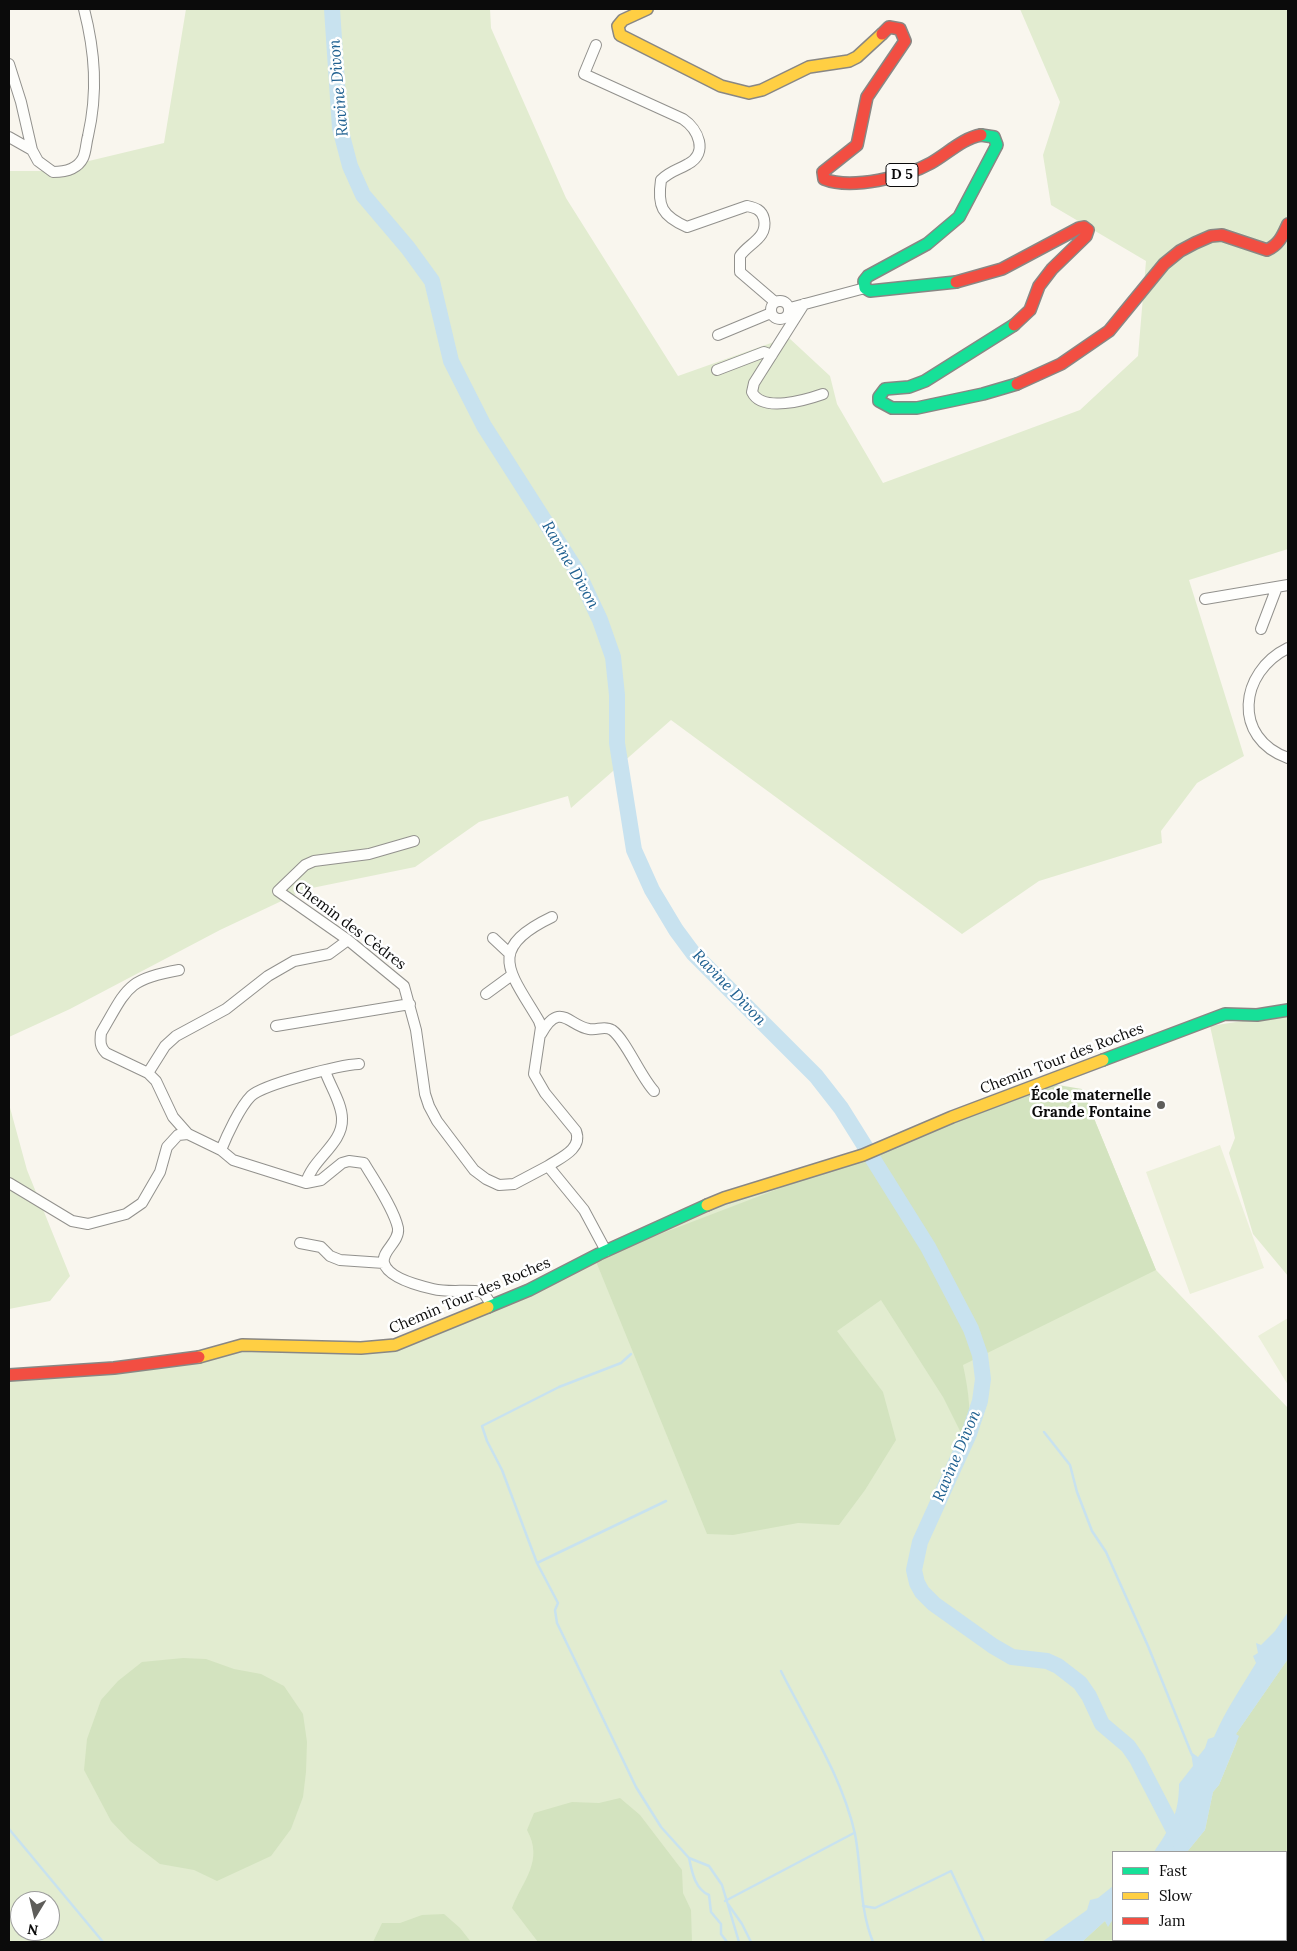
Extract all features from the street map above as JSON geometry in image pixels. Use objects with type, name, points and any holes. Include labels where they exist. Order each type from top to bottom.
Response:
[{"type":"main road","name":"D 5","points":[[647,9],[623,20],[618,26],[620,35],[721,86],[750,93],[762,90],[809,66],[849,61],[857,57],[889,27],[900,29],[904,36],[902,47],[867,97],[857,145],[823,172],[824,179],[829,183],[880,180],[902,175],[924,167],[978,135],[987,134],[994,137],[996,145],[959,217],[927,244],[868,276],[864,281],[865,288]]},
{"type":"main road","points":[[865,288],[870,291],[931,286],[973,278],[1001,269],[1082,227],[1088,231],[1086,236],[1052,269],[1039,286],[1030,310],[1008,330],[925,382],[909,387],[885,389],[879,397],[879,401],[889,407],[910,408],[967,399],[1017,386],[1040,376],[1078,356],[1117,324],[1156,274],[1176,253],[1209,236],[1222,235],[1257,249],[1271,249],[1281,242],[1288,224]]},
{"type":"main road","name":"Chemin Tour des Roches","points":[[9,1376],[114,1368],[192,1359],[242,1345],[271,1344],[378,1348],[412,1339],[491,1304],[529,1290],[606,1251],[724,1198],[863,1155],[960,1114],[1225,1014],[1257,1015],[1288,1010]]},
{"type":"street","points":[[9,64],[21,102],[32,150],[38,161],[53,172],[65,172],[74,168],[82,159],[96,94],[92,44],[84,9]]},
{"type":"street","points":[[596,45],[584,74],[684,119],[692,125],[698,134],[700,144],[697,156],[690,164],[669,172],[661,180],[660,204],[664,213],[675,222],[687,227],[747,206],[757,208],[763,213],[766,227],[762,236],[740,256],[740,272],[775,302]]},
{"type":"street","points":[[9,137],[32,150]]},
{"type":"street","points":[[790,308],[865,288]]},
{"type":"street","points":[[775,302],[782,300],[790,308]]},
{"type":"street","points":[[718,334],[771,312],[775,302]]},
{"type":"street","points":[[804,304],[754,382],[752,392],[754,397],[767,404],[808,399],[823,394]]},
{"type":"street","points":[[771,312],[779,320],[786,318],[790,308]]},
{"type":"street","points":[[717,370],[764,352],[772,355]]},
{"type":"street","points":[[1205,599],[1288,585]]},
{"type":"street","points":[[1262,629],[1277,586]]},
{"type":"street","points":[[1288,648],[1274,657],[1260,670],[1249,689],[1248,706],[1251,726],[1263,742],[1280,755],[1288,758]]},
{"type":"street","name":"Chemin des Cèdres","points":[[414,841],[387,850],[314,861],[305,865],[278,891],[348,940],[404,986],[422,1057],[425,1094],[429,1106],[437,1121],[474,1170],[486,1179],[499,1185],[514,1184],[548,1166],[574,1149],[578,1137],[534,1074],[541,1034]]},
{"type":"street","points":[[509,953],[520,940],[541,922],[552,917]]},
{"type":"street","points":[[494,938],[509,953],[512,976],[539,1021],[541,1034]]},
{"type":"street","points":[[148,1073],[165,1046],[176,1036],[226,1009],[268,976],[294,961],[329,954],[348,940]]},
{"type":"street","points":[[179,970],[139,980],[126,991],[101,1033],[101,1048],[106,1053],[148,1073],[156,1081],[173,1117],[188,1134],[221,1150],[233,1160],[306,1183],[321,1180],[342,1163],[349,1161],[364,1163],[395,1219],[398,1230],[396,1242],[385,1256],[384,1262],[390,1272],[435,1289],[470,1289],[483,1292],[491,1304]]},
{"type":"street","points":[[486,994],[512,976]]},
{"type":"street","points":[[276,1026],[410,1004]]},
{"type":"street","points":[[541,1034],[546,1024],[562,1017],[570,1018],[591,1030],[605,1028],[612,1030],[654,1091]]},
{"type":"street","points":[[221,1150],[252,1096],[264,1088],[342,1065],[359,1064]]},
{"type":"street","points":[[306,1183],[310,1170],[336,1139],[341,1126],[340,1109],[326,1071]]},
{"type":"street","points":[[9,1183],[80,1224],[126,1214],[142,1204],[160,1172],[164,1152],[170,1142],[178,1135],[188,1134]]},
{"type":"street","points":[[548,1166],[584,1210],[606,1251]]},
{"type":"street","points":[[300,1243],[321,1247],[330,1256],[340,1260],[384,1262]]},
{"type":"green space","points":[[186,9],[490,9],[491,28],[566,198],[678,376],[788,337],[830,376],[837,404],[883,483],[1080,410],[1138,356],[1146,261],[1051,205],[1043,155],[1060,102],[1020,9],[1288,9],[1288,549],[1189,580],[1244,756],[1197,783],[1161,831],[1162,843],[1039,881],[962,934],[671,720],[571,808],[568,796],[479,822],[415,867],[307,889],[220,930],[70,1009],[9,1037],[9,171],[47,171],[164,143]]},
{"type":"green space","points":[[1288,1014],[1288,1276],[1253,1234],[1229,1153],[1235,1138],[1210,1026]]},
{"type":"green space","points":[[1052,1084],[1082,1089],[1156,1270],[963,1365],[969,1405],[967,1445],[943,1397],[881,1300],[837,1331],[883,1392],[896,1440],[865,1490],[839,1525],[798,1523],[733,1535],[707,1534],[595,1259]]},
{"type":"green space","points":[[1082,1089],[1156,1270],[1288,1408],[1288,1942],[9,1942],[9,1375],[242,1345],[378,1348],[724,1198]]},
{"type":"green space","points":[[9,1104],[27,1170],[70,1276],[50,1301],[9,1309]]},
{"type":"green space","points":[[1220,1145],[1264,1268],[1190,1294],[1146,1172]]},
{"type":"green space","points":[[1288,1318],[1288,1385],[1258,1336]]},
{"type":"green space","points":[[183,1658],[206,1659],[234,1669],[261,1674],[284,1686],[303,1714],[307,1742],[306,1772],[303,1797],[291,1829],[271,1856],[217,1881],[194,1870],[160,1864],[130,1841],[111,1821],[84,1770],[87,1739],[101,1700],[118,1681],[142,1662]]},
{"type":"green space","points":[[1288,1659],[1288,1942],[1082,1942],[1105,1921],[1108,1926],[1112,1920],[1112,1941],[1287,1941],[1287,1851],[1188,1851],[1205,1830],[1213,1792],[1219,1785],[1236,1744],[1236,1734]]},
{"type":"green space","points":[[620,1798],[640,1815],[682,1870],[683,1893],[691,1910],[692,1942],[538,1942],[512,1908],[533,1861],[532,1841],[527,1830],[534,1813],[572,1802],[599,1803]]},
{"type":"green space","points":[[444,1914],[460,1928],[471,1942],[373,1942],[382,1923],[400,1923],[422,1915]]},
{"type":"water","points":[[1288,1612],[1288,1659],[1236,1734],[1239,1736],[1219,1785],[1213,1792],[1205,1830],[1188,1851],[1155,1851],[1165,1836],[1175,1813],[1179,1795],[1179,1784],[1193,1766],[1191,1752],[1198,1757],[1205,1748],[1208,1739],[1214,1737],[1228,1709],[1256,1663],[1253,1656],[1258,1653],[1256,1643],[1261,1645],[1275,1631]]},
{"type":"water","points":[[1112,1887],[1112,1921],[1108,1927],[1105,1921],[1082,1942],[1042,1942],[1087,1910],[1090,1900],[1098,1898]]},
{"type":"waterway","name":"Ravine Divon","points":[[332,9],[340,128],[350,166],[363,195],[408,248],[432,281],[451,361],[484,426],[578,573],[600,620],[613,657],[617,695],[617,743],[634,850],[652,890],[676,930],[693,953],[816,1076],[841,1108],[928,1247],[971,1329],[980,1355],[983,1379],[980,1401],[969,1434],[920,1542],[914,1570],[917,1583],[922,1592],[934,1604],[993,1646],[1012,1657],[1047,1661],[1058,1666],[1080,1683],[1089,1696],[1102,1724],[1128,1746],[1137,1759],[1181,1844]]},
{"type":"waterway","points":[[631,1354],[621,1363],[559,1387],[482,1426],[487,1441],[502,1470],[537,1563],[558,1603],[555,1610],[557,1623],[636,1787],[661,1827],[689,1858],[709,1866],[722,1885],[739,1942]]},
{"type":"waterway","points":[[1044,1432],[1070,1465],[1077,1492],[1092,1531],[1106,1552],[1148,1646],[1192,1755]]},
{"type":"waterway","points":[[537,1563],[666,1501]]},
{"type":"waterway","points":[[781,1671],[823,1750],[842,1791],[855,1834],[865,1916],[873,1942]]},
{"type":"waterway","points":[[9,1829],[103,1942]]},
{"type":"waterway","points":[[725,1901],[854,1833]]},
{"type":"waterway","points":[[689,1858],[695,1880],[700,1889],[709,1895],[711,1912],[721,1924],[721,1934],[727,1942]]},
{"type":"waterway","points":[[863,1906],[875,1908],[951,1871],[984,1942]]},
{"type":"waterway","points":[[728,1904],[742,1924],[751,1942]]},
{"type":"traffic: fast","points":[[956,282],[870,291],[865,288],[864,281],[868,276],[927,244],[959,217],[997,145],[994,137],[981,135]]},
{"type":"traffic: fast","points":[[1014,325],[925,381],[909,387],[885,389],[879,397],[879,401],[892,408],[917,408],[983,394],[1017,384]]},
{"type":"traffic: fast","points":[[1103,1060],[1225,1014],[1257,1015],[1288,1010]]},
{"type":"traffic: fast","points":[[488,1307],[529,1290],[599,1254],[707,1205]]},
{"type":"traffic: slow","points":[[647,9],[623,20],[618,26],[620,35],[721,86],[749,93],[762,90],[809,67],[849,61],[857,57],[882,34]]},
{"type":"traffic: slow","points":[[707,1205],[863,1155],[952,1117],[1103,1060]]},
{"type":"traffic: slow","points":[[199,1357],[242,1345],[361,1348],[395,1345],[488,1307]]},
{"type":"traffic: jam","points":[[882,34],[889,27],[900,29],[905,41],[867,97],[857,145],[823,172],[824,179],[849,183],[878,180],[908,173],[931,163],[961,143],[981,135]]},
{"type":"traffic: jam","points":[[1017,384],[1061,364],[1109,331],[1164,264],[1180,251],[1211,236],[1222,235],[1267,250],[1278,242],[1288,224]]},
{"type":"traffic: jam","points":[[956,282],[1002,269],[1079,228],[1084,227],[1088,230],[1086,236],[1052,269],[1039,286],[1030,310],[1014,325]]},
{"type":"traffic: jam","points":[[9,1375],[114,1368],[199,1357]]},
{"type":"place","name":"École maternelle Grande Fontaine","points":[[1161,1105]]}]
